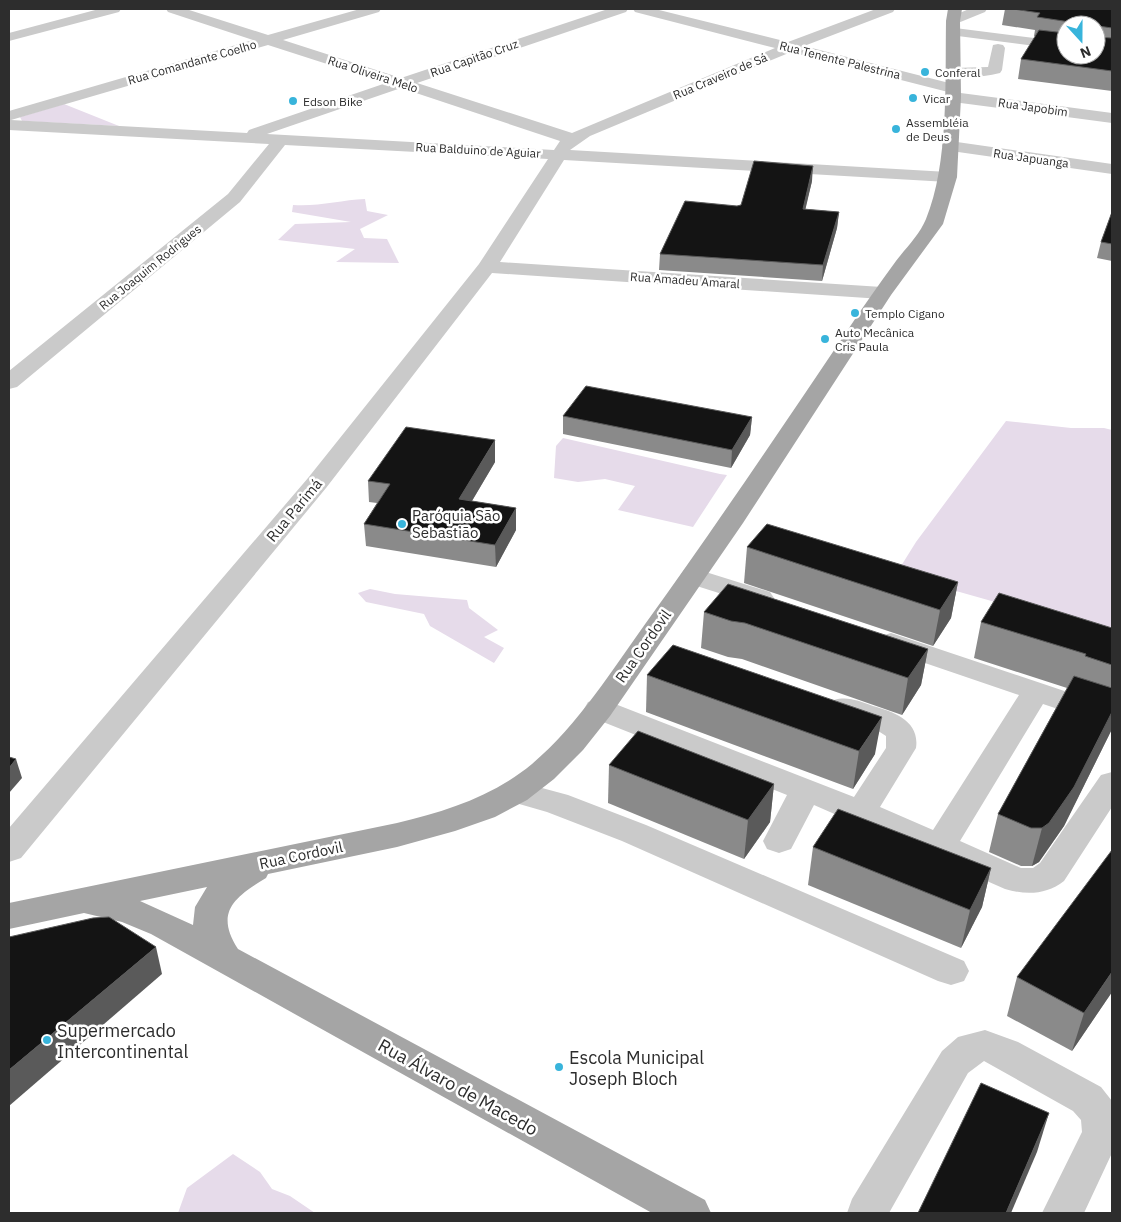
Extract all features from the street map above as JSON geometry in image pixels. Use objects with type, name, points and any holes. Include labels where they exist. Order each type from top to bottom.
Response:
[{"type":"main road","name":"Rua Cordovil","points":[[9,916],[397,835],[444,823],[484,809],[516,792],[543,771],[599,710],[693,576],[882,293],[934,224],[948,177],[954,21]]},
{"type":"main road","points":[[226,960],[216,945],[209,915],[216,899],[232,883],[270,861]]},
{"type":"main road","name":"Rua Álvaro de Macedo","points":[[81,900],[129,911],[164,926],[690,1213]]},
{"type":"street","points":[[9,37],[114,9]]},
{"type":"street","name":"Rua Oliveira Melo","points":[[173,9],[400,83],[566,146]]},
{"type":"street","name":"Rua Comandante Coelho","points":[[9,116],[374,9]]},
{"type":"street","name":"Rua Capitão Cruz","points":[[242,138],[621,9]]},
{"type":"street","name":"Rua Tenente Palestrina","points":[[640,9],[953,86]]},
{"type":"street","name":"Rua Craveiro de Sá","points":[[566,146],[789,47],[888,9]]},
{"type":"street","points":[[954,21],[980,9]]},
{"type":"street","points":[[954,21],[1056,44]]},
{"type":"street","points":[[953,86],[979,73],[995,70],[998,48]]},
{"type":"street","name":"Rua Japobim","points":[[953,86],[1112,118]]},
{"type":"street","points":[[64,100],[139,131]]},
{"type":"street","name":"Rua Balduino de Aguiar","points":[[9,124],[281,140],[566,146],[948,177]]},
{"type":"street","points":[[16,140],[39,126]]},
{"type":"street","name":"Rua Joaquim Rodrigues","points":[[9,382],[234,198],[281,140]]},
{"type":"street","name":"Rua Parimá","points":[[9,850],[317,483],[487,267],[566,146]]},
{"type":"street","name":"Rua Japuanga","points":[[950,146],[1112,169]]},
{"type":"street","name":"Rua Amadeu Amaral","points":[[487,267],[882,293]]},
{"type":"street","points":[[693,576],[781,605]]},
{"type":"street","points":[[866,634],[1112,717]]},
{"type":"street","points":[[940,846],[1036,691]]},
{"type":"street","points":[[823,700],[888,722],[900,731],[902,739],[901,748],[861,812]]},
{"type":"street","points":[[599,710],[628,719],[861,812],[1017,880],[1042,880],[1052,872],[1112,783]]},
{"type":"street","points":[[778,841],[805,791]]},
{"type":"street","points":[[516,792],[557,803],[634,833],[951,971]]},
{"type":"street","points":[[867,1212],[955,1062],[971,1048],[986,1045],[1005,1052],[1087,1098],[1100,1115],[1102,1133],[1062,1213]]},
{"type":"shaded area","points":[[64,104],[119,126],[22,121],[20,117]]},
{"type":"shaded area","points":[[365,199],[367,211],[388,215],[360,229],[364,238],[387,239],[399,263],[336,262],[355,249],[278,240],[295,224],[351,222],[292,212],[293,205]]},
{"type":"shaded area","points":[[1006,421],[1112,430],[1112,635],[896,574],[916,542]]},
{"type":"shaded area","points":[[563,438],[727,475],[693,527],[618,510],[635,486],[605,479],[578,482],[554,478],[556,446]]},
{"type":"shaded area","points":[[370,589],[395,594],[467,600],[469,608],[498,630],[484,637],[504,648],[494,663],[430,626],[424,614],[366,602],[358,593]]},
{"type":"shaded area","points":[[233,1154],[260,1172],[272,1189],[290,1196],[315,1213],[178,1213],[187,1188]]},
{"type":"building","points":[[1013,9],[1112,9],[1112,28],[1106,27],[1106,15],[1056,15],[1056,20],[1037,17],[1040,13]]},
{"type":"building","points":[[1039,30],[1056,32],[1056,64],[1021,59]]},
{"type":"building","points":[[1106,38],[1112,38],[1112,71],[1066,65],[1106,65]]},
{"type":"building","points":[[754,161],[813,166],[803,209],[839,212],[823,265],[660,254],[685,201],[741,205]]},
{"type":"building","points":[[1112,212],[1112,244],[1101,242]]},
{"type":"building","points":[[586,386],[752,417],[732,450],[563,416]]},
{"type":"building","points":[[406,427],[495,440],[459,499],[516,508],[495,545],[364,524],[390,484],[368,481]]},
{"type":"building","points":[[767,524],[958,582],[940,610],[747,547]]},
{"type":"building","points":[[728,584],[928,649],[908,678],[745,623],[731,621],[704,612]]},
{"type":"building","points":[[999,593],[1112,628],[1112,665],[1085,656],[1086,654],[981,622]]},
{"type":"building","points":[[673,645],[882,717],[859,751],[647,675]]},
{"type":"building","points":[[1074,676],[1112,688],[1112,712],[1074,787],[1049,823],[1042,828],[1031,828],[998,814]]},
{"type":"building","points":[[638,731],[774,784],[748,820],[609,765]]},
{"type":"building","points":[[9,757],[16,759],[9,768]]},
{"type":"building","points":[[838,809],[991,868],[970,910],[813,847]]},
{"type":"building","points":[[1112,850],[1112,972],[1084,1013],[1017,977]]},
{"type":"building","name":"Supermercado Intercontinental","points":[[109,917],[156,947],[9,1070],[9,937],[93,918]]},
{"type":"building","points":[[981,1083],[1049,1113],[1006,1213],[918,1213]]},
{"type":"place","name":"Conferal","points":[[925,72]]},
{"type":"place","name":"Vicar","points":[[913,98]]},
{"type":"place","name":"Edson Bike","points":[[293,101]]},
{"type":"place","name":"Assembléia de Deus","points":[[896,129]]},
{"type":"place","name":"Templo Cigano","points":[[855,313]]},
{"type":"place","name":"Auto Mecânica Cris Paula","points":[[825,339]]},
{"type":"place","name":"Paróquia São Sebastião","points":[[402,524]]},
{"type":"place","name":"Supermercado Intercontinental","points":[[47,1040]]},
{"type":"place","name":"Escola Municipal Joseph Bloch","points":[[559,1067]]}]
